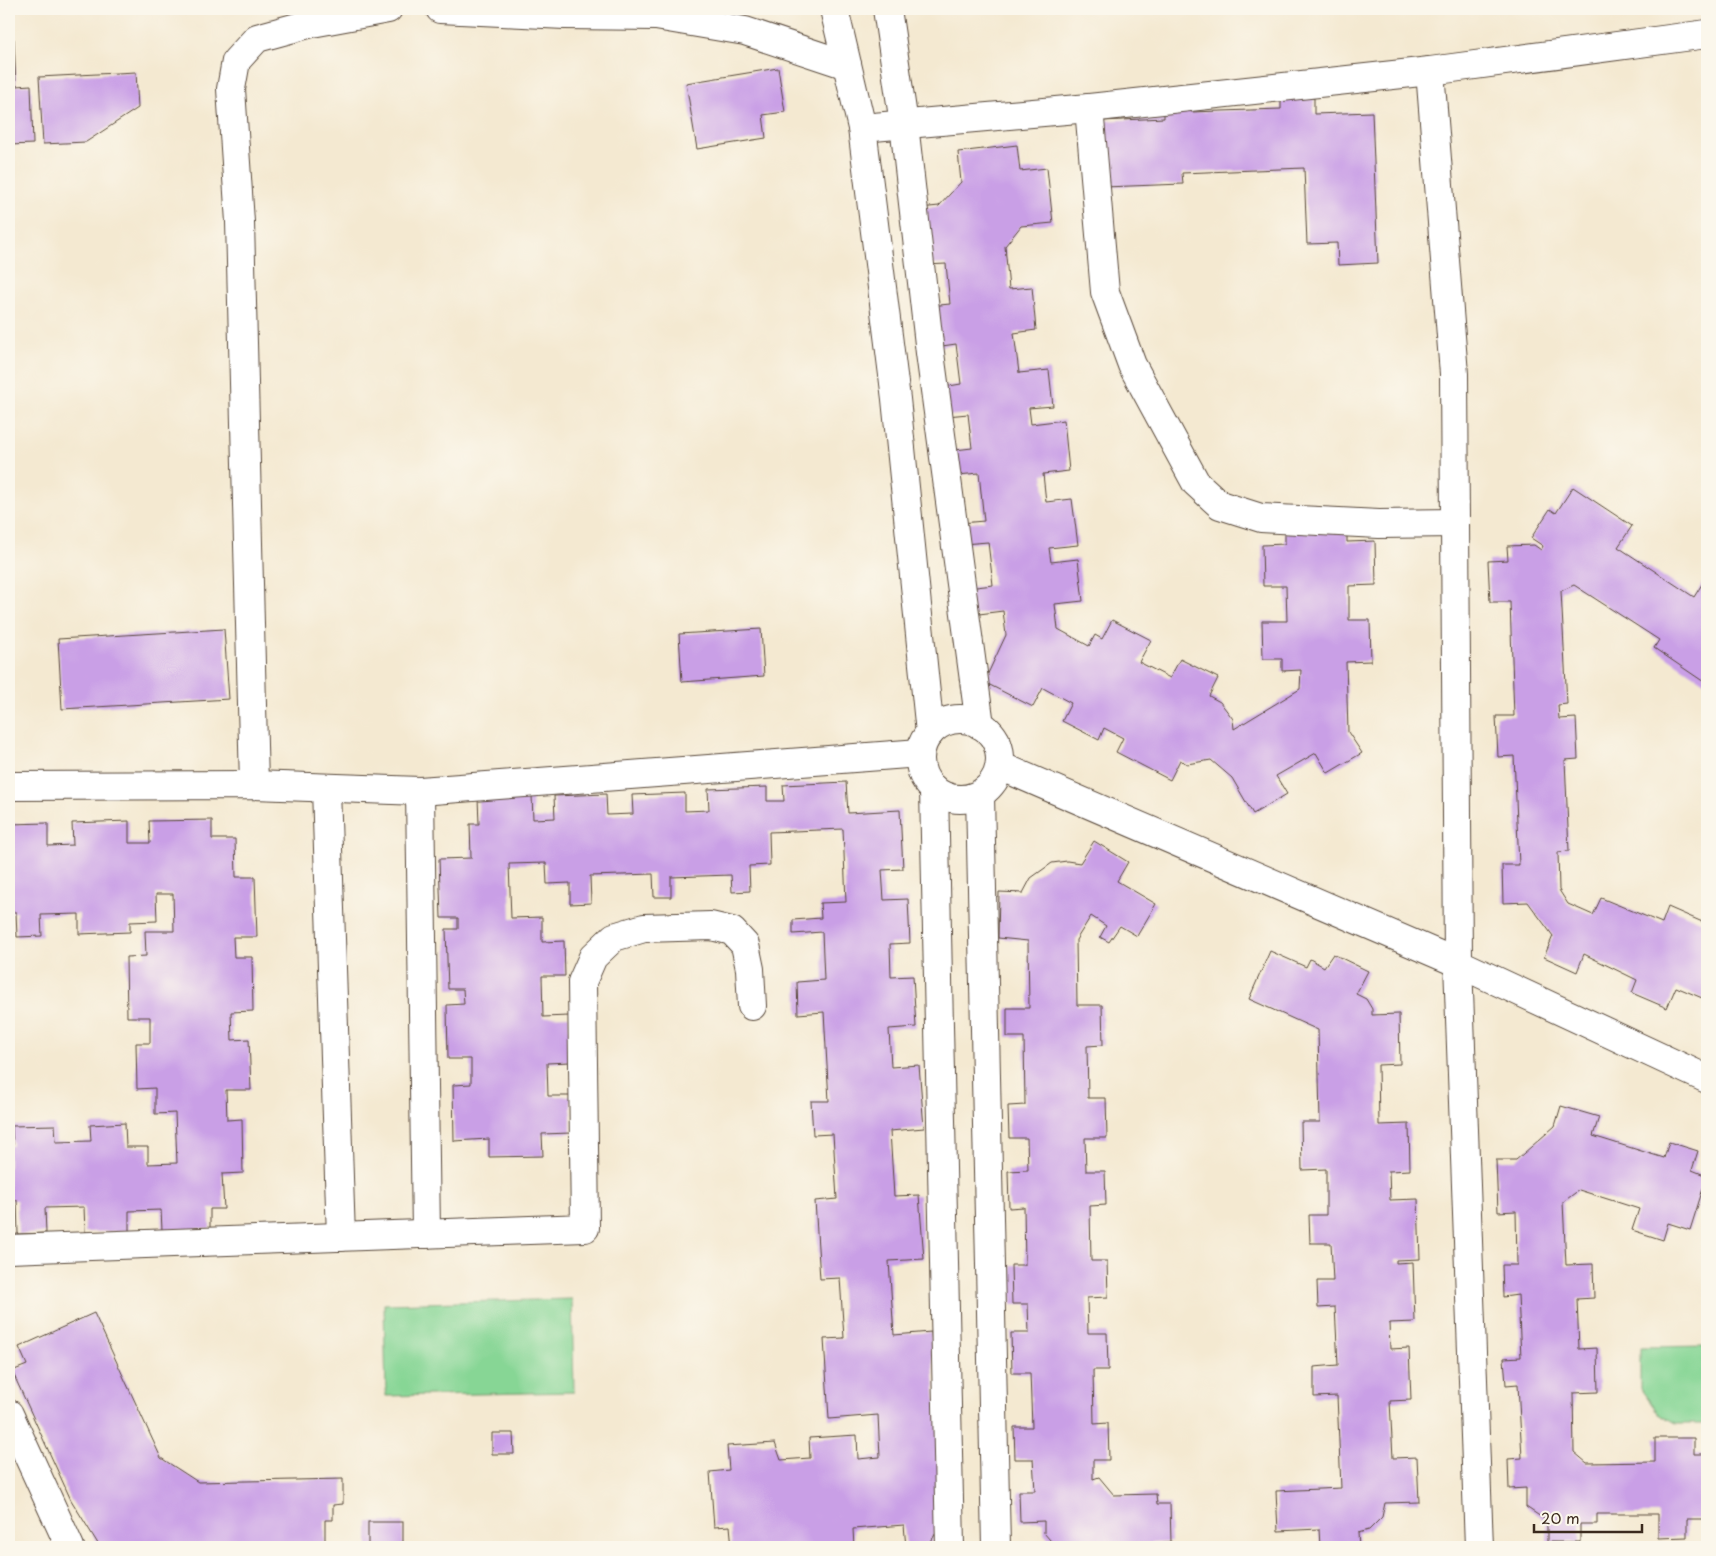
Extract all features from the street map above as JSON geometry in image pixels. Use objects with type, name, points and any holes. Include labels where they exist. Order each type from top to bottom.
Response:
[{"type":"street","points":[[254,785],[240,222],[230,89],[236,61],[257,38],[312,23],[388,9]]},
{"type":"street","points":[[440,9],[656,16],[745,31],[847,65]]},
{"type":"street","points":[[9,786],[254,785],[420,791],[925,743],[940,724],[958,719],[980,725],[990,732],[999,748],[1000,766],[993,783],[980,795],[962,800],[944,797],[929,786],[921,771],[925,743],[896,399],[862,128],[834,9]]},
{"type":"street","points":[[887,9],[904,124],[930,353],[980,725]]},
{"type":"street","points":[[862,128],[1089,108],[1430,71],[1707,34]]},
{"type":"street","points":[[1430,71],[1454,374],[1458,963],[1479,1547]]},
{"type":"street","points":[[1089,108],[1105,292],[1132,365],[1196,483],[1220,505],[1261,518],[1379,524],[1455,523]]},
{"type":"street","points":[[1000,766],[1458,963],[1707,1079]]},
{"type":"street","points":[[326,789],[341,1237]]},
{"type":"street","points":[[934,789],[950,1547]]},
{"type":"street","points":[[420,791],[426,1234]]},
{"type":"street","points":[[980,795],[996,1547]]},
{"type":"street","points":[[9,1250],[584,1228],[582,982],[593,957],[614,937],[644,928],[711,926],[732,931],[745,945],[750,968],[752,1006]]},
{"type":"street","points":[[9,1414],[70,1547]]},
{"type":"green space","points":[[572,1299],[574,1392],[386,1396],[384,1304]]},
{"type":"green space","points":[[1707,1346],[1707,1424],[1676,1424],[1659,1414],[1640,1388],[1640,1347]]},
{"type":"building","points":[[9,39],[14,39],[16,86],[31,85],[33,144],[9,145]]},
{"type":"building","points":[[778,68],[785,112],[763,115],[766,138],[697,149],[686,83]]},
{"type":"building","points":[[136,72],[138,108],[86,142],[43,144],[39,77]]},
{"type":"building","points":[[1314,98],[1314,114],[1372,112],[1378,263],[1338,265],[1337,243],[1307,244],[1304,168],[1182,173],[1183,184],[1104,187],[1102,121],[1164,118],[1164,105],[1190,104],[1191,112],[1281,109],[1281,99]]},
{"type":"building","points":[[1017,145],[1020,171],[1047,168],[1053,223],[1021,226],[1005,246],[1009,289],[1032,287],[1036,330],[1014,333],[1019,373],[1049,370],[1053,406],[1029,408],[1031,424],[1064,420],[1069,471],[1043,474],[1046,502],[1072,499],[1078,545],[1049,548],[1051,562],[1078,559],[1083,601],[1055,604],[1058,629],[1089,646],[1095,635],[1102,639],[1112,620],[1151,640],[1139,662],[1170,678],[1180,659],[1218,678],[1209,696],[1220,702],[1233,719],[1234,729],[1300,689],[1301,670],[1282,671],[1282,659],[1263,659],[1262,621],[1287,621],[1286,586],[1263,586],[1262,545],[1285,544],[1285,532],[1347,532],[1347,542],[1375,541],[1376,585],[1349,586],[1349,620],[1370,620],[1371,661],[1346,662],[1348,732],[1362,753],[1328,773],[1316,753],[1276,776],[1287,794],[1253,814],[1232,778],[1211,760],[1187,764],[1180,760],[1170,780],[1116,752],[1123,738],[1104,728],[1099,740],[1062,721],[1071,703],[1043,688],[1033,707],[984,682],[1006,635],[1003,611],[971,615],[968,588],[993,585],[988,542],[963,544],[961,523],[984,521],[979,473],[958,475],[955,450],[972,448],[968,414],[947,416],[943,387],[961,384],[956,344],[935,347],[930,306],[950,304],[946,264],[926,265],[920,208],[939,206],[961,182],[958,152]]},
{"type":"building","points":[[1573,487],[1632,526],[1618,547],[1694,597],[1704,581],[1707,583],[1707,684],[1654,648],[1659,640],[1574,585],[1561,591],[1567,704],[1558,705],[1559,719],[1576,718],[1578,759],[1565,760],[1569,851],[1558,852],[1559,890],[1568,904],[1593,915],[1601,898],[1662,923],[1668,907],[1707,924],[1707,1000],[1676,987],[1667,1008],[1632,993],[1637,980],[1584,954],[1577,972],[1544,957],[1553,936],[1528,902],[1503,903],[1502,865],[1519,865],[1514,756],[1498,757],[1496,716],[1514,716],[1510,602],[1490,602],[1488,561],[1508,560],[1507,546],[1534,545],[1541,550],[1543,546],[1531,538],[1550,509],[1556,513]]},
{"type":"building","points":[[224,629],[229,699],[62,709],[58,639]]},
{"type":"building","points":[[761,629],[764,676],[682,682],[679,634]]},
{"type":"building","points":[[846,782],[848,813],[900,810],[903,869],[882,870],[884,900],[908,899],[910,943],[890,944],[891,977],[913,976],[916,1027],[889,1029],[891,1067],[919,1065],[924,1128],[890,1131],[894,1196],[919,1195],[924,1259],[889,1261],[894,1335],[931,1332],[944,1518],[928,1547],[906,1547],[904,1525],[853,1529],[854,1547],[732,1547],[730,1526],[714,1527],[710,1472],[729,1470],[727,1446],[775,1443],[781,1460],[810,1458],[809,1438],[857,1435],[858,1459],[880,1457],[878,1415],[829,1419],[824,1339],[844,1338],[840,1278],[820,1279],[815,1201],[837,1199],[833,1134],[813,1135],[811,1101],[829,1101],[824,1012],[798,1014],[797,982],[824,980],[822,932],[793,934],[793,920],[821,918],[820,903],[846,902],[843,829],[769,832],[770,865],[749,866],[750,891],[732,892],[731,875],[671,877],[671,897],[654,897],[653,874],[590,876],[591,903],[570,904],[570,883],[547,884],[546,863],[509,864],[511,918],[542,917],[542,942],[564,941],[565,976],[542,976],[543,1017],[569,1016],[570,1062],[547,1063],[548,1096],[571,1096],[571,1133],[542,1134],[543,1156],[489,1157],[489,1139],[454,1141],[453,1085],[471,1084],[471,1059],[448,1059],[447,1005],[464,1004],[463,989],[448,989],[446,929],[458,929],[458,918],[441,918],[439,859],[471,858],[470,824],[479,824],[478,798],[532,796],[533,819],[555,818],[554,796],[606,794],[607,815],[633,814],[632,795],[685,793],[685,811],[709,810],[708,789],[767,787],[767,801],[784,801],[783,785]]},
{"type":"building","points":[[212,820],[212,839],[235,839],[236,877],[255,877],[257,937],[233,937],[234,957],[252,957],[253,1011],[231,1012],[232,1040],[249,1039],[251,1090],[226,1090],[227,1120],[242,1119],[243,1173],[222,1174],[224,1209],[210,1209],[210,1228],[162,1230],[161,1210],[129,1211],[129,1231],[85,1232],[84,1207],[45,1208],[46,1233],[18,1234],[17,1200],[9,1200],[9,1146],[13,1146],[12,1126],[55,1125],[56,1142],[91,1141],[90,1125],[125,1123],[126,1147],[148,1147],[148,1164],[177,1163],[175,1113],[155,1114],[155,1088],[137,1089],[136,1043],[150,1043],[150,1017],[127,1017],[126,957],[146,956],[145,931],[174,931],[173,894],[156,894],[157,921],[130,922],[130,932],[79,934],[79,914],[41,915],[42,936],[17,937],[16,912],[9,912],[9,824],[48,823],[48,846],[73,845],[72,823],[129,821],[129,843],[150,843],[149,821]]},
{"type":"building","points":[[1094,841],[1128,862],[1117,881],[1156,904],[1137,936],[1120,926],[1109,942],[1100,937],[1106,926],[1091,916],[1076,940],[1077,1005],[1102,1005],[1103,1045],[1087,1046],[1088,1098],[1106,1098],[1107,1138],[1085,1138],[1086,1171],[1105,1171],[1106,1205],[1090,1206],[1091,1261],[1107,1261],[1108,1297],[1087,1298],[1088,1333],[1107,1333],[1108,1370],[1093,1370],[1094,1424],[1108,1423],[1109,1460],[1093,1460],[1093,1479],[1099,1477],[1114,1495],[1156,1494],[1157,1504],[1170,1504],[1171,1542],[1117,1545],[1118,1547],[1056,1547],[1044,1533],[1044,1521],[1020,1522],[1019,1491],[1035,1491],[1033,1459],[1015,1459],[1014,1427],[1032,1427],[1030,1373],[1012,1373],[1011,1333],[1029,1333],[1028,1304],[1012,1304],[1011,1265],[1025,1265],[1024,1207],[1009,1208],[1008,1171],[1028,1170],[1027,1138],[1009,1138],[1008,1106],[1025,1105],[1024,1037],[1007,1037],[1007,1008],[1029,1008],[1028,941],[998,938],[999,892],[1023,893],[1031,878],[1052,863],[1067,861],[1080,863]]},
{"type":"building","points":[[1270,951],[1306,967],[1310,959],[1324,967],[1333,954],[1368,971],[1356,994],[1366,999],[1372,1009],[1372,1015],[1399,1014],[1400,1064],[1378,1065],[1379,1125],[1409,1124],[1410,1170],[1389,1171],[1390,1200],[1418,1199],[1420,1259],[1396,1260],[1396,1263],[1413,1262],[1415,1322],[1389,1323],[1390,1349],[1409,1348],[1411,1400],[1390,1401],[1393,1458],[1417,1457],[1419,1502],[1385,1503],[1382,1517],[1369,1530],[1358,1533],[1359,1547],[1320,1547],[1319,1529],[1278,1531],[1276,1491],[1341,1488],[1337,1396],[1314,1397],[1314,1367],[1338,1365],[1335,1307],[1318,1308],[1317,1281],[1333,1281],[1331,1243],[1310,1243],[1309,1215],[1326,1215],[1326,1169],[1302,1170],[1301,1122],[1320,1122],[1318,1030],[1249,999]]},
{"type":"building","points":[[1561,1106],[1599,1117],[1593,1136],[1664,1158],[1669,1142],[1698,1151],[1692,1170],[1707,1176],[1690,1230],[1668,1223],[1663,1240],[1632,1230],[1639,1209],[1579,1190],[1563,1202],[1566,1265],[1593,1264],[1594,1298],[1577,1299],[1579,1349],[1597,1348],[1598,1392],[1573,1393],[1574,1452],[1587,1463],[1655,1462],[1655,1438],[1694,1438],[1694,1454],[1707,1454],[1707,1519],[1687,1519],[1687,1537],[1658,1538],[1658,1514],[1597,1514],[1597,1524],[1580,1524],[1580,1542],[1547,1542],[1547,1521],[1526,1507],[1526,1488],[1509,1489],[1508,1459],[1522,1458],[1518,1384],[1506,1385],[1504,1358],[1521,1357],[1518,1295],[1503,1297],[1502,1265],[1517,1265],[1516,1211],[1498,1212],[1496,1160],[1516,1160],[1555,1126]]},
{"type":"building","points":[[94,1313],[161,1458],[198,1482],[343,1479],[343,1504],[333,1505],[333,1520],[325,1520],[325,1547],[100,1547],[71,1500],[12,1371],[27,1365],[19,1347]]},
{"type":"building","points":[[492,1433],[513,1433],[514,1454],[492,1454]]},
{"type":"building","points":[[368,1522],[403,1522],[403,1547],[368,1547]]}]
